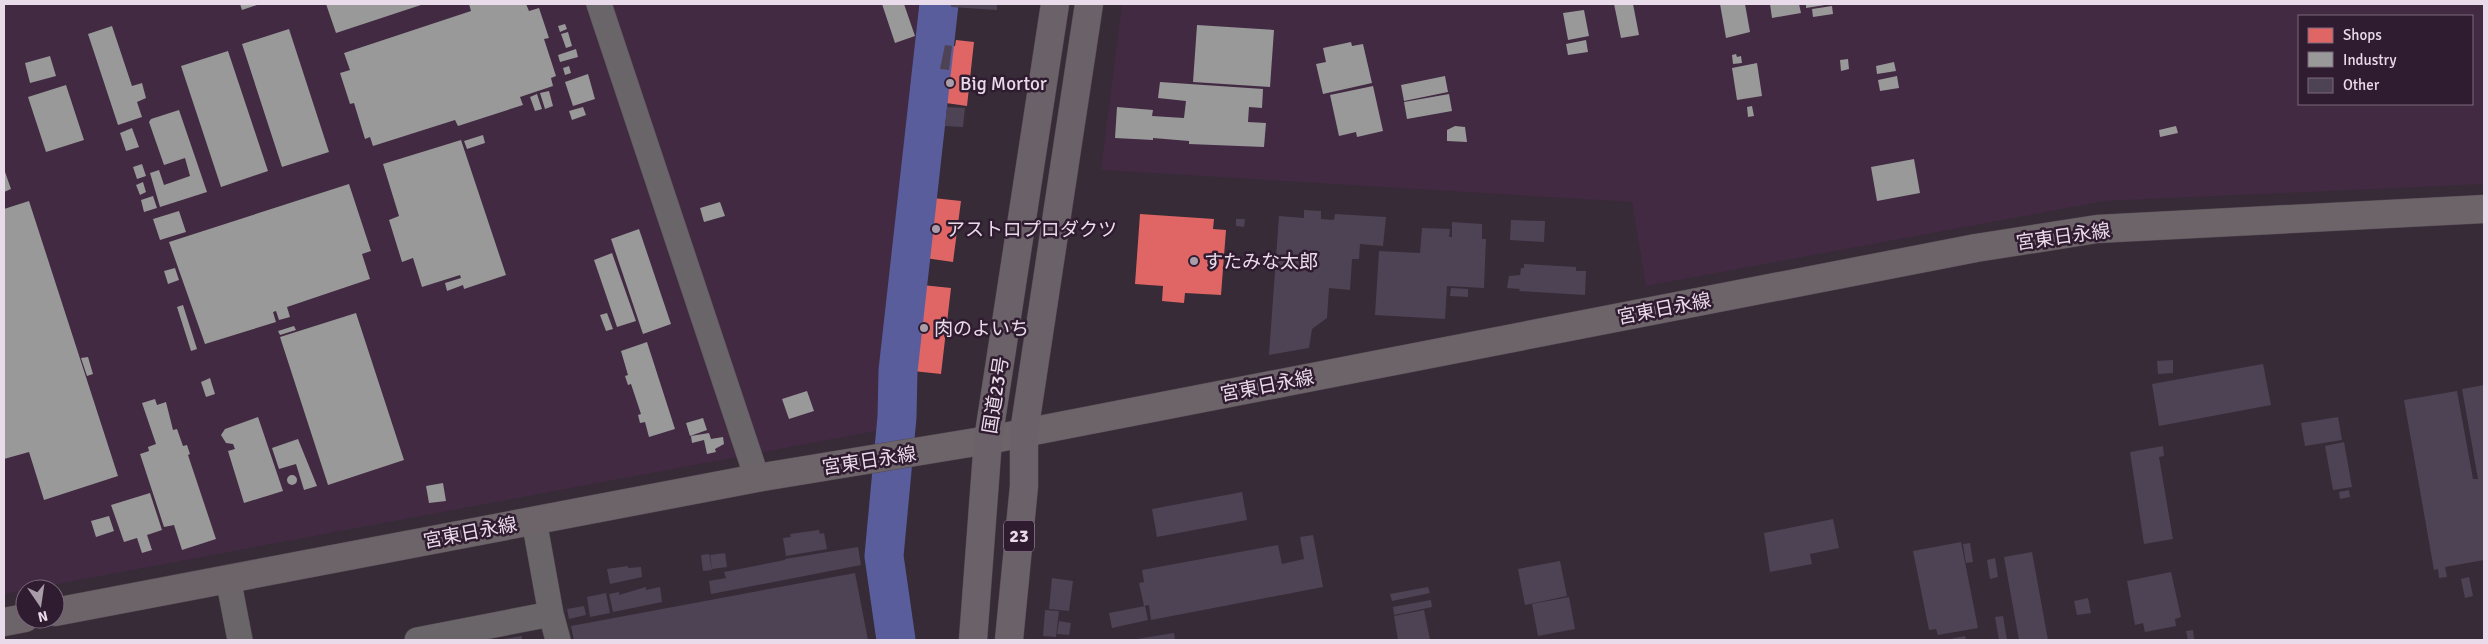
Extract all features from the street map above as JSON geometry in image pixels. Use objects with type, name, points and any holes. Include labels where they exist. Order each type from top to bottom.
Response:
[{"type":"highway","name":"国道23号","points":[[973,640],[988,440],[1055,4]]},
{"type":"highway","name":"国道23号","points":[[1010,640],[1024,486],[1024,432],[1089,4]]},
{"type":"main road","name":"宮東日永線","points":[[65,610],[757,478],[988,440],[1976,248],[2078,232],[2484,209]]},
{"type":"street","points":[[599,4],[757,478]]},
{"type":"street","points":[[534,520],[551,614],[558,640]]},
{"type":"street","points":[[228,578],[240,640]]},
{"type":"street","points":[[417,640],[551,614]]},
{"type":"shaded area","points":[[4,4],[923,4],[881,430],[65,583],[65,579],[15,579],[15,592],[4,594]]},
{"type":"shaded area","points":[[1122,4],[2484,4],[2484,184],[2105,201],[1646,286],[1632,202],[1101,170]]},
{"type":"building: Shops","points":[[956,40],[974,42],[967,106],[946,103],[952,46],[955,46]]},
{"type":"building: Shops","points":[[933,198],[961,201],[953,262],[925,258]]},
{"type":"building: Shops","points":[[1140,214],[1214,219],[1213,229],[1226,230],[1221,295],[1185,293],[1184,303],[1162,301],[1163,286],[1135,284]]},
{"type":"building: Shops","points":[[922,285],[951,288],[941,374],[913,371]]},
{"type":"building: Industry","points":[[240,4],[260,4],[242,10]]},
{"type":"building: Industry","points":[[326,4],[424,4],[336,33]]},
{"type":"building: Industry","points":[[469,4],[526,4],[529,11],[539,8],[549,38],[544,39],[556,76],[551,78],[553,86],[520,97],[523,105],[458,126],[455,120],[373,146],[370,137],[365,139],[354,103],[350,104],[340,73],[350,70],[344,53],[471,11]]},
{"type":"building: Industry","points":[[882,4],[904,4],[915,36],[895,43]]},
{"type":"building: Industry","points":[[1614,4],[1633,4],[1639,35],[1621,38]]},
{"type":"building: Industry","points":[[1720,4],[1745,4],[1750,32],[1726,38]]},
{"type":"building: Industry","points":[[1770,4],[1799,4],[1801,13],[1772,18]]},
{"type":"building: Industry","points":[[1806,4],[1825,4],[1825,5],[1806,8]]},
{"type":"building: Industry","points":[[1832,6],[1833,14],[1813,17],[1812,9]]},
{"type":"building: Industry","points":[[1584,10],[1589,36],[1568,40],[1563,13]]},
{"type":"building: Industry","points":[[565,24],[567,29],[560,32],[558,26]]},
{"type":"building: Industry","points":[[1197,25],[1274,30],[1270,87],[1193,82]]},
{"type":"building: Industry","points":[[112,26],[132,86],[142,83],[146,98],[137,102],[142,117],[118,125],[88,34]]},
{"type":"building: Industry","points":[[289,29],[329,152],[282,167],[242,44]]},
{"type":"building: Industry","points":[[568,32],[572,46],[566,48],[561,34]]},
{"type":"building: Industry","points":[[1586,40],[1588,52],[1568,55],[1566,44]]},
{"type":"building: Industry","points":[[1351,42],[1352,46],[1363,44],[1372,83],[1323,94],[1316,64],[1326,62],[1323,48]]},
{"type":"building: Industry","points":[[576,49],[578,57],[560,62],[558,55]]},
{"type":"building: Industry","points":[[228,51],[268,171],[221,187],[181,66]]},
{"type":"building: Industry","points":[[1736,54],[1737,57],[1741,56],[1742,63],[1733,64],[1732,55]]},
{"type":"building: Industry","points":[[50,56],[56,76],[30,83],[25,63]]},
{"type":"building: Industry","points":[[1848,59],[1849,69],[1841,71],[1840,60]]},
{"type":"building: Industry","points":[[1894,62],[1896,71],[1877,74],[1876,66]]},
{"type":"building: Industry","points":[[1757,63],[1762,96],[1737,100],[1732,68]]},
{"type":"building: Industry","points":[[569,66],[571,73],[565,75],[563,68]]},
{"type":"building: Industry","points":[[588,74],[595,99],[573,106],[565,82]]},
{"type":"building: Industry","points":[[1445,76],[1448,92],[1404,101],[1401,85]]},
{"type":"building: Industry","points":[[1897,76],[1899,88],[1880,91],[1878,80]]},
{"type":"building: Industry","points":[[1160,82],[1263,89],[1262,108],[1249,107],[1248,122],[1266,123],[1264,147],[1189,144],[1189,141],[1153,138],[1153,140],[1115,138],[1117,107],[1153,110],[1152,116],[1184,118],[1186,101],[1158,98]]},
{"type":"building: Industry","points":[[66,85],[84,140],[46,152],[28,97]]},
{"type":"building: Industry","points":[[1373,86],[1383,131],[1357,137],[1356,132],[1339,136],[1330,95]]},
{"type":"building: Industry","points":[[549,91],[553,106],[545,109],[540,93]]},
{"type":"building: Industry","points":[[537,94],[542,109],[535,111],[530,97]]},
{"type":"building: Industry","points":[[1449,94],[1452,111],[1407,119],[1404,102]]},
{"type":"building: Industry","points":[[1752,106],[1754,116],[1748,117],[1747,107]]},
{"type":"building: Industry","points":[[583,107],[586,115],[572,120],[569,111]]},
{"type":"building: Industry","points":[[179,110],[207,192],[160,207],[150,173],[159,170],[164,185],[190,176],[185,158],[164,165],[149,122],[151,119]]},
{"type":"building: Industry","points":[[1455,126],[1465,127],[1467,142],[1447,141],[1447,130]]},
{"type":"building: Industry","points":[[2176,126],[2178,133],[2160,137],[2159,130]]},
{"type":"building: Industry","points":[[132,128],[139,147],[126,151],[120,133]]},
{"type":"building: Industry","points":[[483,135],[485,143],[467,149],[464,141]]},
{"type":"building: Industry","points":[[461,140],[506,275],[464,289],[463,285],[447,291],[445,283],[461,278],[460,275],[422,287],[413,258],[402,262],[389,220],[399,216],[383,164]]},
{"type":"building: Industry","points":[[1914,159],[1920,193],[1877,201],[1871,167]]},
{"type":"building: Industry","points":[[142,164],[146,176],[137,179],[133,167]]},
{"type":"building: Industry","points":[[4,169],[11,189],[4,192]]},
{"type":"building: Industry","points":[[143,182],[146,192],[140,195],[136,185]]},
{"type":"building: Industry","points":[[349,184],[371,251],[362,254],[370,279],[287,307],[290,317],[279,320],[276,311],[273,312],[276,322],[205,344],[169,242]]},
{"type":"building: Industry","points":[[153,196],[157,208],[144,212],[141,200]]},
{"type":"building: Industry","points":[[29,201],[118,476],[44,500],[29,452],[4,459],[4,209]]},
{"type":"building: Industry","points":[[720,202],[725,216],[704,222],[700,208]]},
{"type":"building: Industry","points":[[179,211],[186,232],[160,240],[153,219]]},
{"type":"building: Industry","points":[[639,229],[671,324],[643,334],[611,239]]},
{"type":"building: Industry","points":[[612,253],[636,321],[617,327],[594,260]]},
{"type":"building: Industry","points":[[175,268],[179,280],[168,284],[164,271]]},
{"type":"building: Industry","points":[[183,305],[197,349],[191,351],[177,307]]},
{"type":"building: Industry","points":[[356,313],[404,460],[328,485],[280,337]]},
{"type":"building: Industry","points":[[607,313],[613,329],[606,331],[600,315]]},
{"type":"building: Industry","points":[[294,326],[296,330],[280,335],[278,331]]},
{"type":"building: Industry","points":[[647,342],[675,429],[649,437],[645,422],[640,423],[638,415],[641,414],[631,384],[628,385],[625,376],[628,375],[621,351]]},
{"type":"building: Industry","points":[[88,357],[93,374],[87,376],[81,358]]},
{"type":"building: Industry","points":[[210,378],[215,394],[206,397],[201,382]]},
{"type":"building: Industry","points":[[807,391],[814,411],[789,419],[782,399]]},
{"type":"building: Industry","points":[[155,399],[157,405],[166,402],[173,430],[177,429],[183,446],[187,445],[190,454],[188,455],[216,539],[182,550],[174,525],[164,527],[140,454],[149,451],[148,447],[156,444],[142,403]]},
{"type":"building: Industry","points":[[258,417],[283,491],[244,503],[228,451],[235,449],[233,444],[226,443],[221,435],[225,429]]},
{"type":"building: Industry","points":[[703,418],[707,430],[690,436],[686,423]]},
{"type":"building: Industry","points":[[709,433],[711,439],[723,437],[724,444],[715,449],[716,452],[707,454],[704,440],[692,443],[691,436]]},
{"type":"building: Industry","points":[[298,439],[317,486],[304,490],[296,464],[279,469],[272,448]]},
{"type":"building: Industry","points":[[292,475],[297,480],[292,485],[287,480]]},
{"type":"building: Industry","points":[[443,483],[446,501],[429,503],[426,486]]},
{"type":"building: Industry","points":[[150,493],[162,530],[147,535],[152,550],[142,553],[137,538],[124,542],[111,505]]},
{"type":"building: Industry","points":[[109,516],[114,531],[96,537],[91,521]]},
{"type":"building: Other","points":[[951,4],[997,5],[997,10],[951,7]]},
{"type":"building: Other","points":[[945,45],[952,46],[949,70],[940,69]]},
{"type":"building: Other","points":[[947,107],[965,108],[963,127],[945,126]]},
{"type":"building: Other","points":[[1304,210],[1321,211],[1321,219],[1334,220],[1335,214],[1386,217],[1383,246],[1360,244],[1359,259],[1352,259],[1350,290],[1329,288],[1327,318],[1312,329],[1309,348],[1269,355],[1279,216],[1304,218]]},
{"type":"building: Other","points":[[1236,219],[1245,219],[1244,227],[1236,226]]},
{"type":"building: Other","points":[[1511,220],[1545,221],[1544,242],[1510,240]]},
{"type":"building: Other","points":[[1452,222],[1482,224],[1482,239],[1486,239],[1484,288],[1447,286],[1445,319],[1375,315],[1379,251],[1420,253],[1422,228],[1450,229],[1449,237],[1452,237]]},
{"type":"building: Other","points":[[1524,264],[1576,267],[1576,271],[1586,271],[1585,295],[1519,291],[1520,289],[1507,288],[1509,276],[1520,275]]},
{"type":"building: Other","points":[[1451,288],[1468,289],[1468,297],[1450,296]]},
{"type":"building: Other","points":[[2173,360],[2173,373],[2158,374],[2157,361]]},
{"type":"building: Other","points":[[2263,364],[2271,405],[2159,426],[2152,384]]},
{"type":"building: Other","points":[[2484,385],[2484,560],[2445,567],[2447,577],[2439,578],[2438,569],[2434,570],[2404,400],[2457,391],[2473,479],[2478,479],[2462,389]]},
{"type":"building: Other","points":[[2338,417],[2342,440],[2305,446],[2301,423]]},
{"type":"building: Other","points":[[2344,442],[2352,487],[2333,490],[2325,446]]},
{"type":"building: Other","points":[[2163,446],[2164,456],[2159,457],[2173,539],[2144,544],[2130,452]]},
{"type":"building: Other","points":[[2349,490],[2350,497],[2340,499],[2339,492]]},
{"type":"building: Other","points":[[1242,492],[1247,520],[1157,537],[1152,509]]},
{"type":"building: Other","points":[[1833,519],[1839,548],[1810,554],[1812,564],[1770,572],[1764,533]]},
{"type":"building: Other","points":[[819,530],[820,534],[824,533],[827,549],[786,556],[783,538],[791,537],[790,534]]},
{"type":"building: Other","points":[[1313,535],[1323,587],[1151,620],[1149,605],[1144,606],[1139,583],[1144,582],[1142,570],[1278,545],[1282,564],[1304,559],[1300,537]]},
{"type":"building: Other","points":[[1961,542],[1978,628],[1938,635],[1936,629],[1929,630],[1913,551]]},
{"type":"building: Other","points":[[1970,543],[1973,562],[1966,563],[1963,544]]},
{"type":"building: Other","points":[[858,547],[861,565],[711,594],[709,581],[726,578],[724,572],[785,559]]},
{"type":"building: Other","points":[[2032,552],[2048,640],[2019,640],[2004,557]]},
{"type":"building: Other","points":[[725,553],[727,567],[712,569],[710,555]]},
{"type":"building: Other","points":[[709,554],[712,570],[703,571],[701,555]]},
{"type":"building: Other","points":[[1995,558],[1998,577],[1990,579],[1987,560]]},
{"type":"building: Other","points":[[1560,561],[1567,596],[1525,605],[1518,569]]},
{"type":"building: Other","points":[[628,566],[628,568],[641,567],[642,577],[610,584],[607,569]]},
{"type":"building: Other","points":[[2171,572],[2181,617],[2175,619],[2176,626],[2145,632],[2143,623],[2135,625],[2127,581]]},
{"type":"building: Other","points":[[855,573],[868,640],[574,640],[571,626]]},
{"type":"building: Other","points":[[2469,577],[2473,596],[2465,598],[2461,579]]},
{"type":"building: Other","points":[[1052,578],[1073,581],[1069,611],[1049,609]]},
{"type":"building: Other","points":[[646,587],[646,590],[660,587],[662,602],[613,612],[609,594],[619,592],[619,595]]},
{"type":"building: Other","points":[[1428,587],[1430,593],[1392,601],[1390,594]]},
{"type":"building: Other","points":[[606,593],[610,613],[590,617],[587,597]]},
{"type":"building: Other","points":[[1569,597],[1575,629],[1538,636],[1532,604]]},
{"type":"building: Other","points":[[2088,598],[2091,613],[2077,615],[2074,601]]},
{"type":"building: Other","points":[[1431,600],[1432,607],[1394,615],[1393,607]]},
{"type":"building: Other","points":[[584,606],[586,615],[569,619],[567,609]]},
{"type":"building: Other","points":[[1145,606],[1148,620],[1112,628],[1109,613]]},
{"type":"building: Other","points":[[1045,610],[1059,611],[1056,637],[1043,636]]},
{"type":"building: Other","points":[[1424,610],[1430,640],[1398,640],[1394,616]]},
{"type":"building: Other","points":[[2003,616],[2007,640],[1999,640],[1995,617]]},
{"type":"building: Other","points":[[1059,621],[1071,623],[1069,635],[1057,634]]},
{"type":"building: Other","points":[[2193,630],[2194,640],[2188,640],[2186,631]]},
{"type":"building: Other","points":[[1174,633],[1175,640],[1137,640],[1137,639]]},
{"type":"building: Other","points":[[522,636],[522,640],[503,640],[503,639]]},
{"type":"building: Other","points":[[1965,636],[1966,640],[1950,640],[1950,639]]},
{"type":"waterway","points":[[896,640],[884,556],[897,417],[898,371],[939,4]]},
{"type":"place","name":"Big Mortor","points":[[950,83]]},
{"type":"place","name":"アストロプロダクツ","points":[[936,229]]},
{"type":"place","name":"すたみな太郎","points":[[1194,261]]},
{"type":"place","name":"肉のよいち","points":[[924,328]]}]
